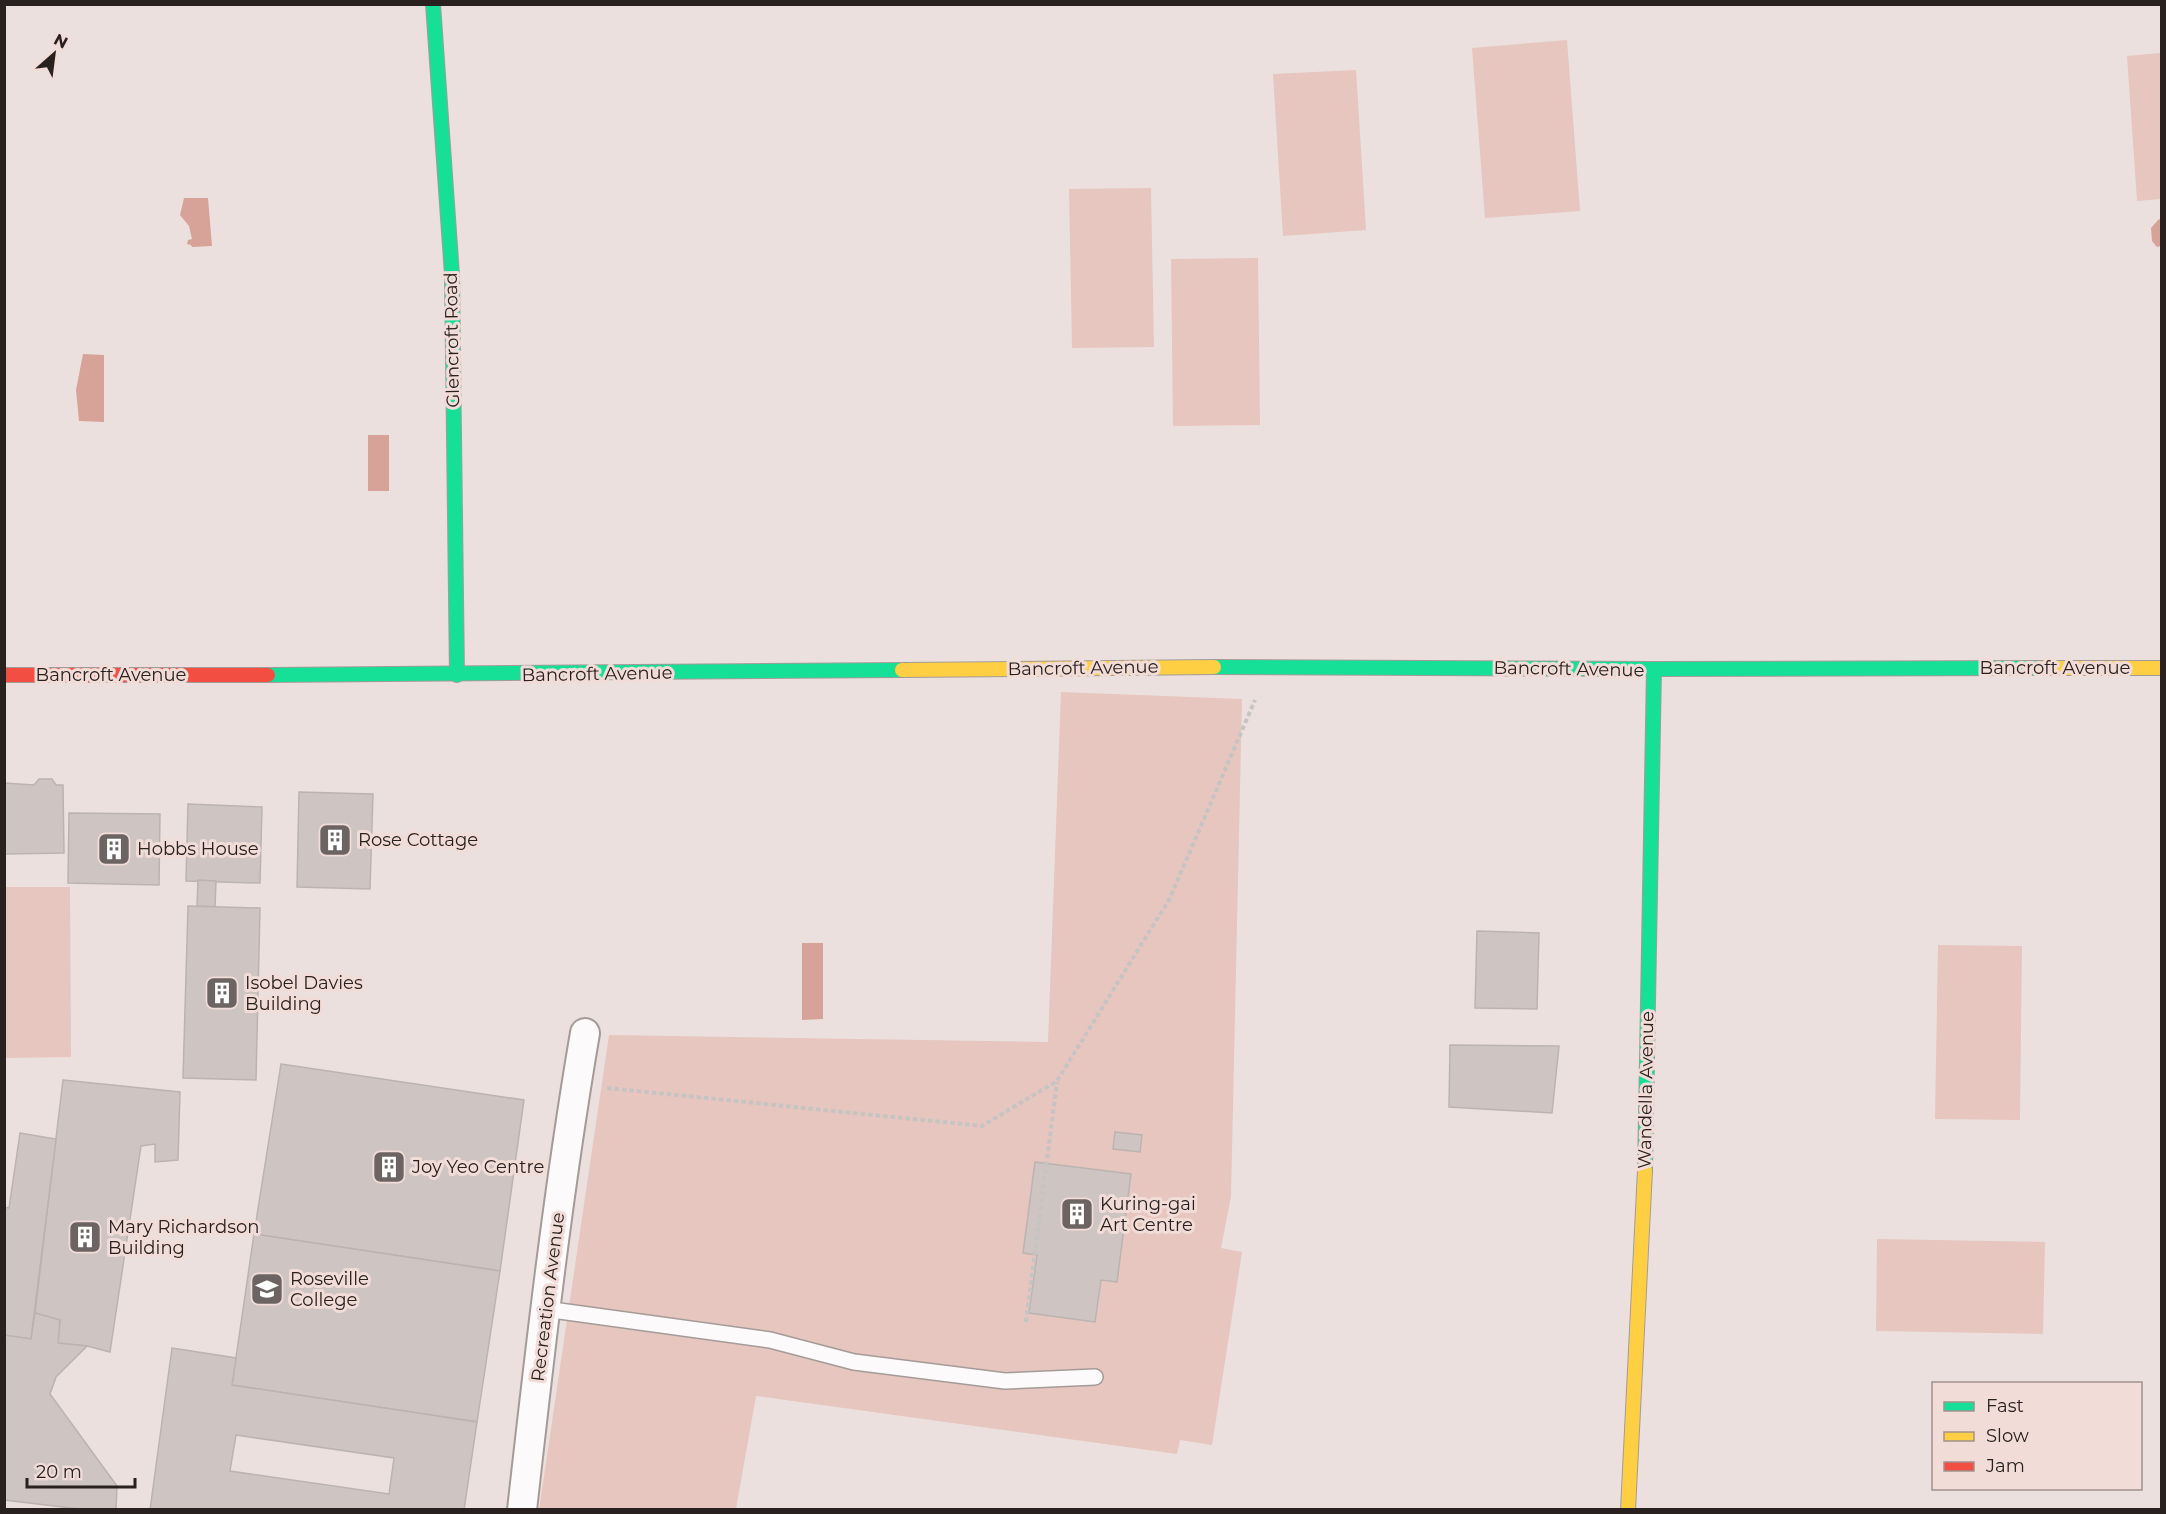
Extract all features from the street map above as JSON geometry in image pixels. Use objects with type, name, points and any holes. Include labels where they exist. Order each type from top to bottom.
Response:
[{"type":"street","name":"Glencroft Road","points":[[433,4],[452,275],[457,675]]},
{"type":"street","name":"Bancroft Avenue","points":[[4,675],[457,675],[1271,666],[1654,669],[2162,668]]},
{"type":"street","name":"Wandella Avenue","points":[[1629,1509],[1645,1174],[1654,669]]},
{"type":"street","name":"Recreation Avenue","points":[[522,1509],[545,1309],[585,1033]]},
{"type":"lane","points":[[545,1309],[770,1340],[854,1362],[1005,1381],[1095,1377]]},
{"type":"path","points":[[1026,1322],[1057,1081],[1170,898],[1271,666]]},
{"type":"path","points":[[576,1085],[982,1126],[1057,1081]]},
{"type":"shaded area","points":[[1567,40],[1580,211],[1485,218],[1472,48]]},
{"type":"shaded area","points":[[2161,53],[2161,199],[2137,201],[2127,56]]},
{"type":"shaded area","points":[[1356,70],[1366,230],[1283,236],[1273,74]]},
{"type":"shaded area","points":[[1151,188],[1154,347],[1072,348],[1069,189]]},
{"type":"shaded area","points":[[184,198],[208,198],[212,246],[192,247],[187,244],[188,240],[192,239],[189,226],[180,215]]},
{"type":"shaded area","points":[[2159,219],[2161,220],[2161,246],[2157,247],[2152,241],[2151,228]]},
{"type":"shaded area","points":[[1258,258],[1260,425],[1173,426],[1171,259]]},
{"type":"shaded area","points":[[83,354],[104,355],[104,422],[79,421],[76,390]]},
{"type":"shaded area","points":[[368,435],[389,435],[389,491],[368,491]]},
{"type":"shaded area","points":[[1061,692],[1242,699],[1231,1196],[1221,1248],[1242,1252],[1212,1445],[1180,1440],[1177,1454],[756,1396],[736,1509],[539,1510],[609,1035],[1048,1042]]},
{"type":"shaded area","points":[[4,887],[70,887],[71,1057],[5,1058]]},
{"type":"shaded area","points":[[802,943],[823,943],[823,1019],[802,1020]]},
{"type":"shaded area","points":[[1938,945],[2022,946],[2020,1120],[1935,1119]]},
{"type":"shaded area","points":[[1877,1239],[2045,1242],[2043,1334],[1876,1331]]},
{"type":"building","points":[[39,779],[52,779],[56,785],[63,785],[64,853],[4,854],[4,783],[34,785]]},
{"type":"building","name":"Rose Cottage","points":[[299,792],[373,794],[370,889],[297,887]]},
{"type":"building","points":[[188,804],[262,807],[260,883],[186,881]]},
{"type":"building","name":"Hobbs House","points":[[69,813],[160,814],[159,885],[68,883]]},
{"type":"building","points":[[198,880],[216,881],[215,907],[197,906]]},
{"type":"building","name":"Isobel Davies Building","points":[[188,906],[260,908],[256,1080],[183,1078]]},
{"type":"building","points":[[1477,931],[1539,933],[1537,1009],[1475,1008]]},
{"type":"building","points":[[1450,1045],[1559,1046],[1552,1113],[1449,1107]]},
{"type":"building","name":"Joy Yeo Centre","points":[[281,1064],[524,1100],[500,1271],[254,1234]]},
{"type":"building","name":"Mary Richardson Building","points":[[63,1080],[180,1092],[178,1160],[155,1162],[155,1144],[141,1146],[110,1352],[87,1346],[58,1343],[60,1320],[35,1313]]},
{"type":"building","points":[[1115,1132],[1142,1135],[1140,1152],[1113,1149]]},
{"type":"building","points":[[20,1133],[56,1139],[31,1339],[4,1335],[4,1207],[9,1208]]},
{"type":"building","name":"Kuring-gai Art Centre","points":[[1035,1162],[1131,1174],[1117,1282],[1101,1280],[1095,1322],[1029,1313],[1037,1255],[1023,1253]]},
{"type":"building","points":[[254,1234],[500,1271],[477,1422],[232,1385]]},
{"type":"building","points":[[35,1313],[60,1320],[58,1343],[87,1346],[56,1377],[50,1394],[117,1486],[116,1510],[88,1510],[4,1500],[4,1335],[31,1339]]},
{"type":"building","points":[[172,1348],[236,1358],[232,1385],[477,1422],[464,1510],[150,1510]],"holes":[[[236,1435],[394,1458],[389,1494],[230,1471]]]},
{"type":"traffic: fast","points":[[433,4],[452,275],[457,675]]},
{"type":"traffic: fast","points":[[1214,667],[2042,668]]},
{"type":"traffic: fast","points":[[1645,1170],[1654,669]]},
{"type":"traffic: fast","points":[[268,675],[902,670]]},
{"type":"traffic: slow","points":[[902,670],[1214,667]]},
{"type":"traffic: slow","points":[[2042,668],[2162,668]]},
{"type":"traffic: slow","points":[[1628,1510],[1645,1170]]},
{"type":"traffic: jam","points":[[4,675],[268,675]]},
{"type":"place","name":"Rose Cottage","points":[[335,840]]},
{"type":"place","name":"Hobbs House","points":[[114,849]]},
{"type":"place","name":"Isobel Davies Building","points":[[222,993]]},
{"type":"place","name":"Joy Yeo Centre","points":[[389,1167]]},
{"type":"place","name":"Kuring-gai Art Centre","points":[[1077,1214]]},
{"type":"place","name":"Mary Richardson Building","points":[[85,1237]]},
{"type":"place","name":"Roseville College","points":[[267,1289]]}]
